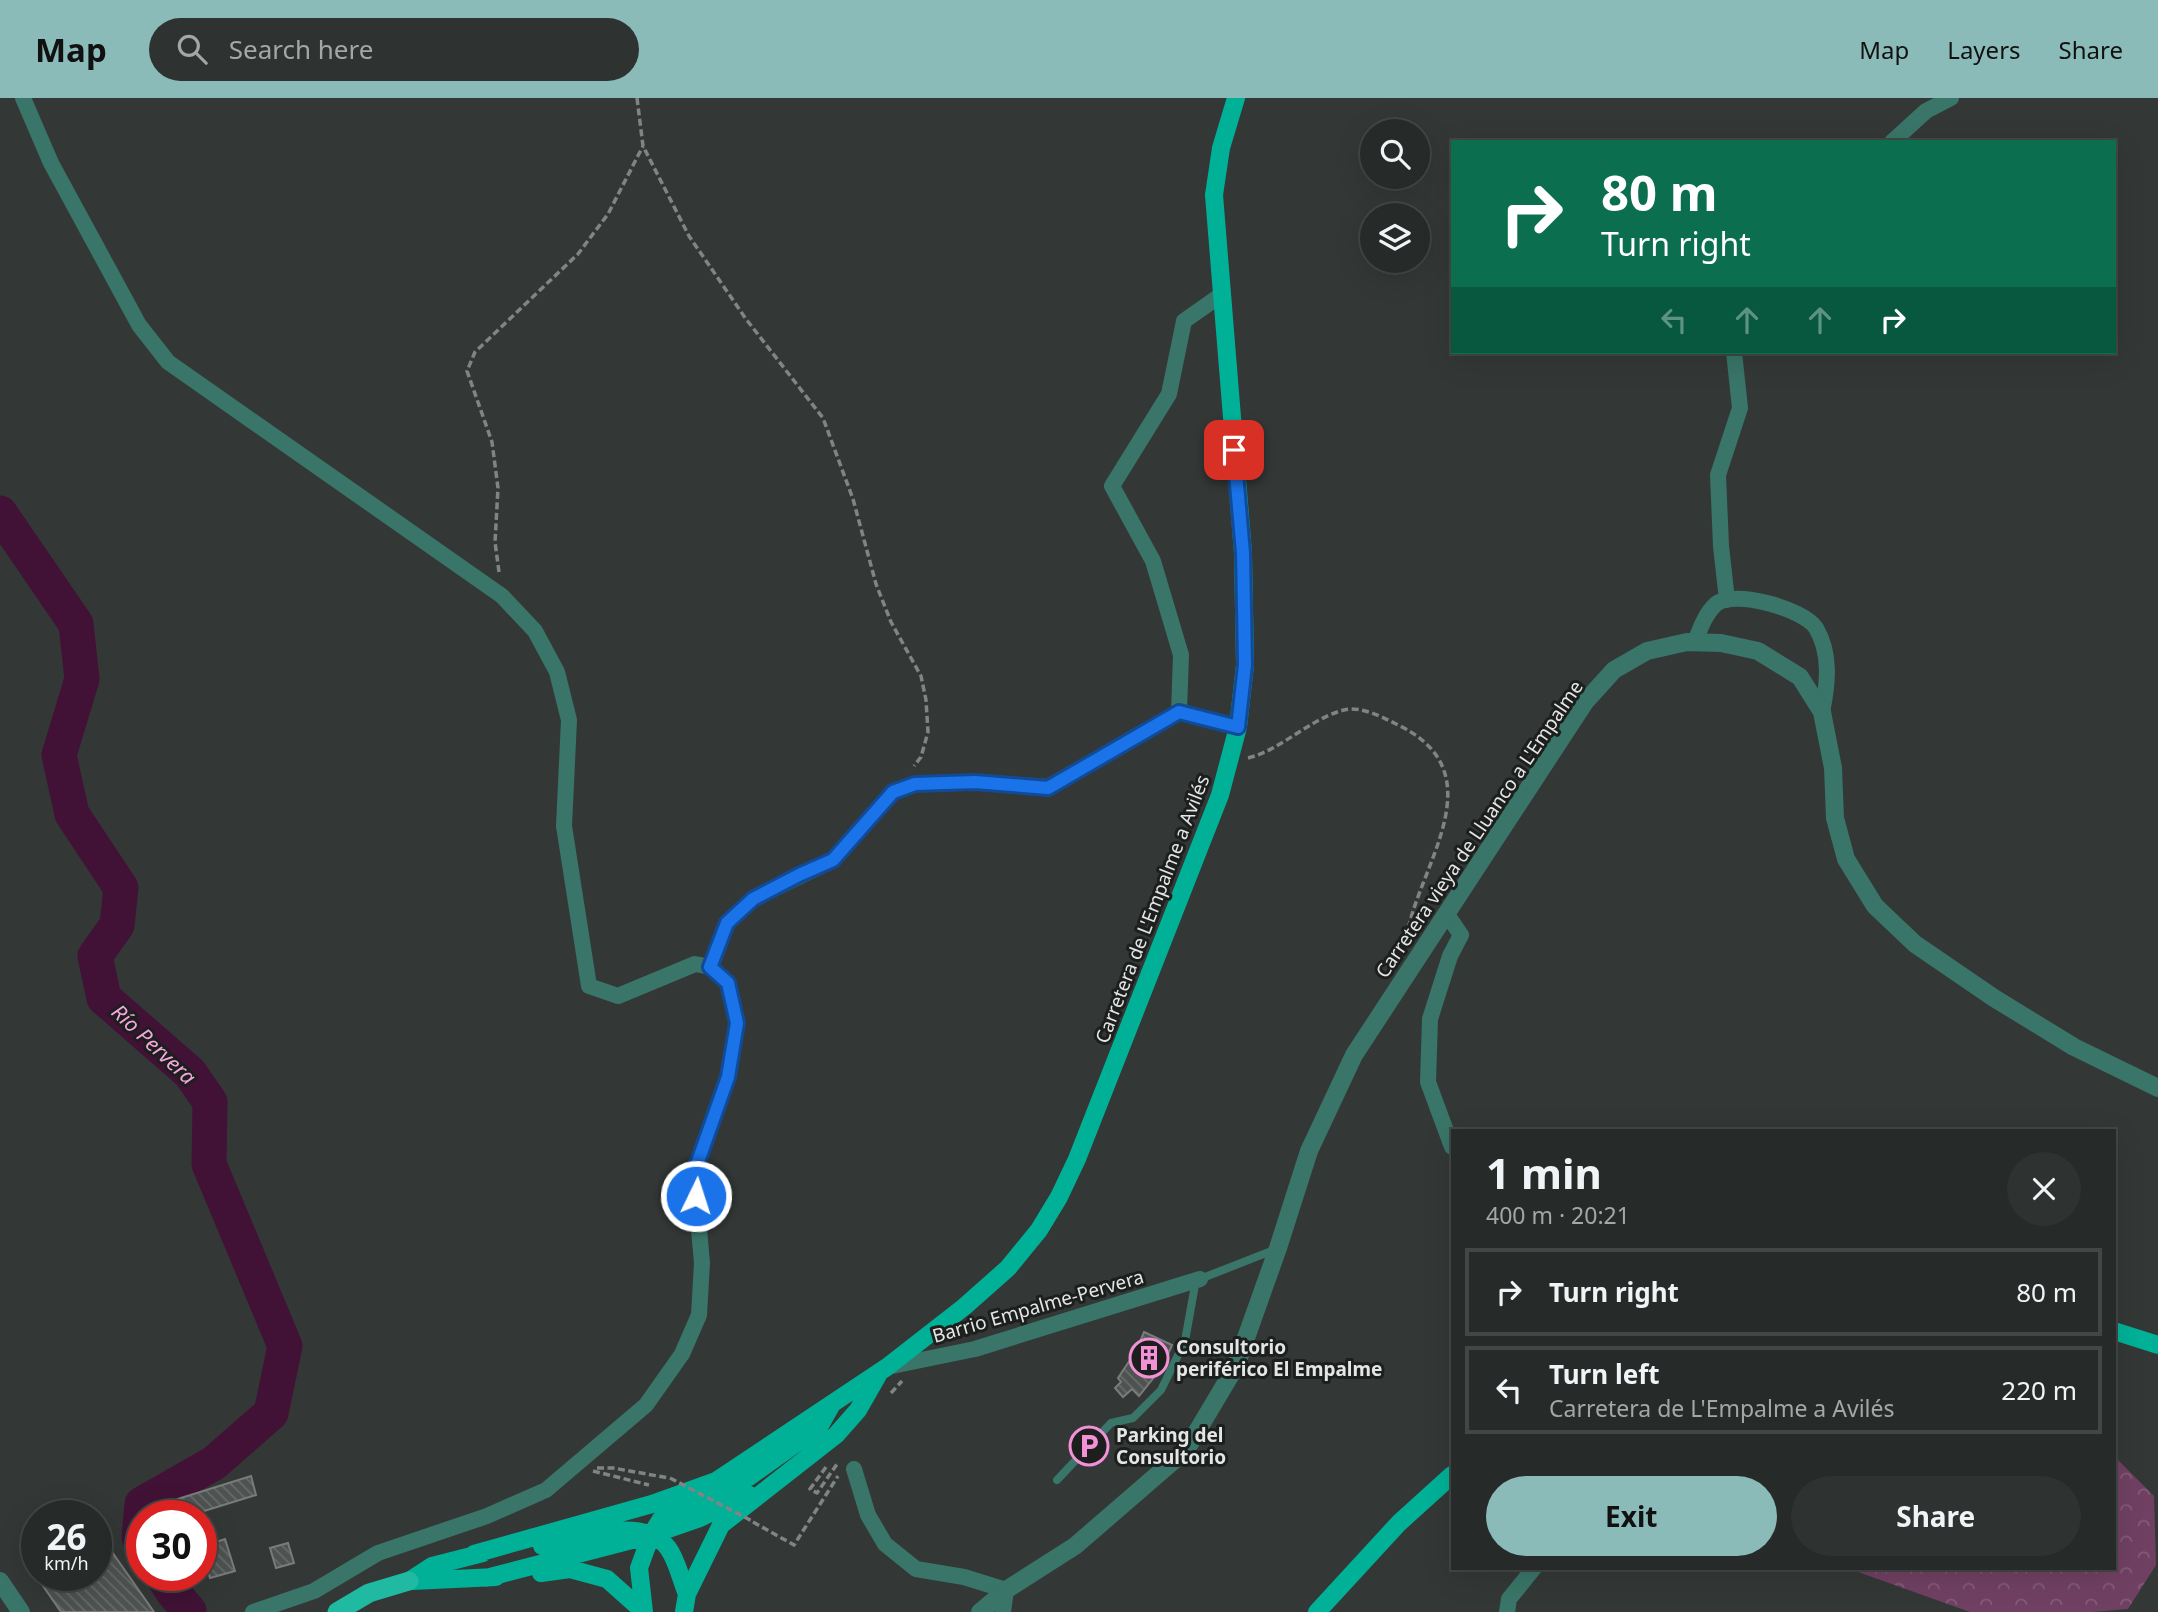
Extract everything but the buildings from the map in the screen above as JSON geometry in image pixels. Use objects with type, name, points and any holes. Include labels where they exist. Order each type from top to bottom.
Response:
[{"type":"highway","points":[[337,1612],[369,1592],[409,1581]]},
{"type":"main road","name":"Carretera de L'Empalme a Avilés","points":[[474,1554],[652,1504],[716,1480],[884,1369],[964,1307],[1008,1268],[1039,1230],[1059,1197],[1082,1146],[1220,795],[1238,727],[1245,665],[1243,553],[1214,195],[1220,148],[1236,98]]},
{"type":"main road","points":[[2116,1332],[2158,1345]]},
{"type":"main road","points":[[685,1603],[721,1525],[836,1435],[858,1410],[884,1369]]},
{"type":"main road","points":[[644,1612],[639,1568],[651,1535],[662,1519],[749,1477],[819,1427],[834,1401]]},
{"type":"main road","points":[[1317,1612],[1399,1524],[1451,1476]]},
{"type":"main road","points":[[486,1578],[651,1535],[700,1518],[780,1478]]},
{"type":"main road","points":[[409,1581],[432,1566],[474,1554],[541,1547],[625,1529],[651,1535],[668,1547],[685,1603]]},
{"type":"main road","points":[[409,1581],[486,1578],[570,1569],[607,1579],[644,1612]]},
{"type":"street","points":[[23,98],[51,163],[139,325],[168,362],[502,596],[535,631],[557,672],[569,720],[564,826],[589,986],[618,996],[695,964],[710,967],[728,983],[737,1023],[728,1077],[694,1173],[702,1264],[699,1315],[682,1354],[646,1405],[546,1490],[487,1516],[377,1553],[314,1591],[253,1612]]},
{"type":"street","points":[[1894,140],[1926,111],[1951,98]]},
{"type":"street","points":[[1179,712],[1181,655],[1178,643],[1153,561],[1112,486],[1169,394],[1184,321],[1221,295]]},
{"type":"street","points":[[1727,600],[1721,546],[1718,475],[1740,408],[1734,354]]},
{"type":"street","points":[[1695,642],[1704,620],[1717,603],[1733,598],[1774,603],[1814,625],[1826,650],[1827,690],[1822,712]]},
{"type":"street","name":"Carretera vieya de Lluanco a L'Empalme","points":[[980,1612],[1006,1590],[1075,1546],[1186,1450],[1236,1366],[1309,1151],[1354,1055],[1585,702],[1614,670],[1647,651],[1695,642],[1721,643],[1758,651],[1800,677],[1822,712],[1833,768],[1835,818],[1846,859],[1875,906],[1915,944],[1994,998],[2074,1047],[2158,1088]]},
{"type":"street","points":[[710,967],[727,923],[753,899],[833,860],[893,792],[915,784],[963,782],[1048,788],[1179,712],[1238,727]]},
{"type":"street","points":[[1446,914],[1461,935],[1450,956],[1430,1018],[1428,1082],[1451,1144]]},
{"type":"street","name":"Barrio Empalme-Pervera","points":[[884,1369],[975,1349],[1200,1279]]},
{"type":"street","points":[[854,1469],[868,1515],[885,1544],[916,1569],[964,1577],[1006,1590],[1003,1612]]},
{"type":"street","points":[[1507,1612],[1509,1599],[1532,1570]]},
{"type":"street","points":[[0,1581],[21,1612]]},
{"type":"lane","points":[[1057,1480],[1111,1423],[1133,1418],[1161,1390],[1185,1341],[1195,1285],[1200,1279],[1278,1248]]},
{"type":"path","points":[[637,98],[643,146],[688,236],[746,319],[823,418],[853,499],[876,584],[891,622],[921,676],[928,732],[921,757],[893,792]]},
{"type":"path","points":[[502,596],[495,542],[498,488],[492,442],[467,371],[475,352],[578,254],[608,214],[643,146]]},
{"type":"path","points":[[1229,763],[1261,755],[1313,723],[1346,709],[1379,715],[1420,737],[1437,757],[1449,785],[1448,812],[1407,936],[1406,947]]},
{"type":"path","points":[[658,1487],[596,1474],[588,1468],[613,1468],[670,1478],[752,1521]]},
{"type":"path","points":[[680,1486],[692,1483]]},
{"type":"green space","points":[[2116,1458],[2154,1496],[2156,1565],[2128,1609],[2092,1612],[1970,1612],[1853,1570],[2116,1570]]},
{"type":"waterway","name":"Río Pervera","points":[[0,513],[76,624],[82,679],[59,755],[72,814],[121,888],[117,925],[95,956],[104,998],[190,1073],[210,1102],[209,1164],[285,1346],[271,1413],[214,1463],[149,1500]]},
{"type":"waterway","name":"Río Pervera","points":[[172,1591],[189,1611]]},
{"type":"place","name":"Consultorio periférico El Empalme","points":[[1149,1358]]},
{"type":"place","name":"Parking del Consultorio","points":[[1089,1446]]},
{"type":"route","points":[[696,1196],[694,1173],[728,1077],[737,1023],[728,983],[710,967],[727,923],[753,899],[833,860],[893,792],[915,784],[975,782],[1048,788],[1179,712],[1238,727],[1245,665],[1243,553],[1234,450]]}]
